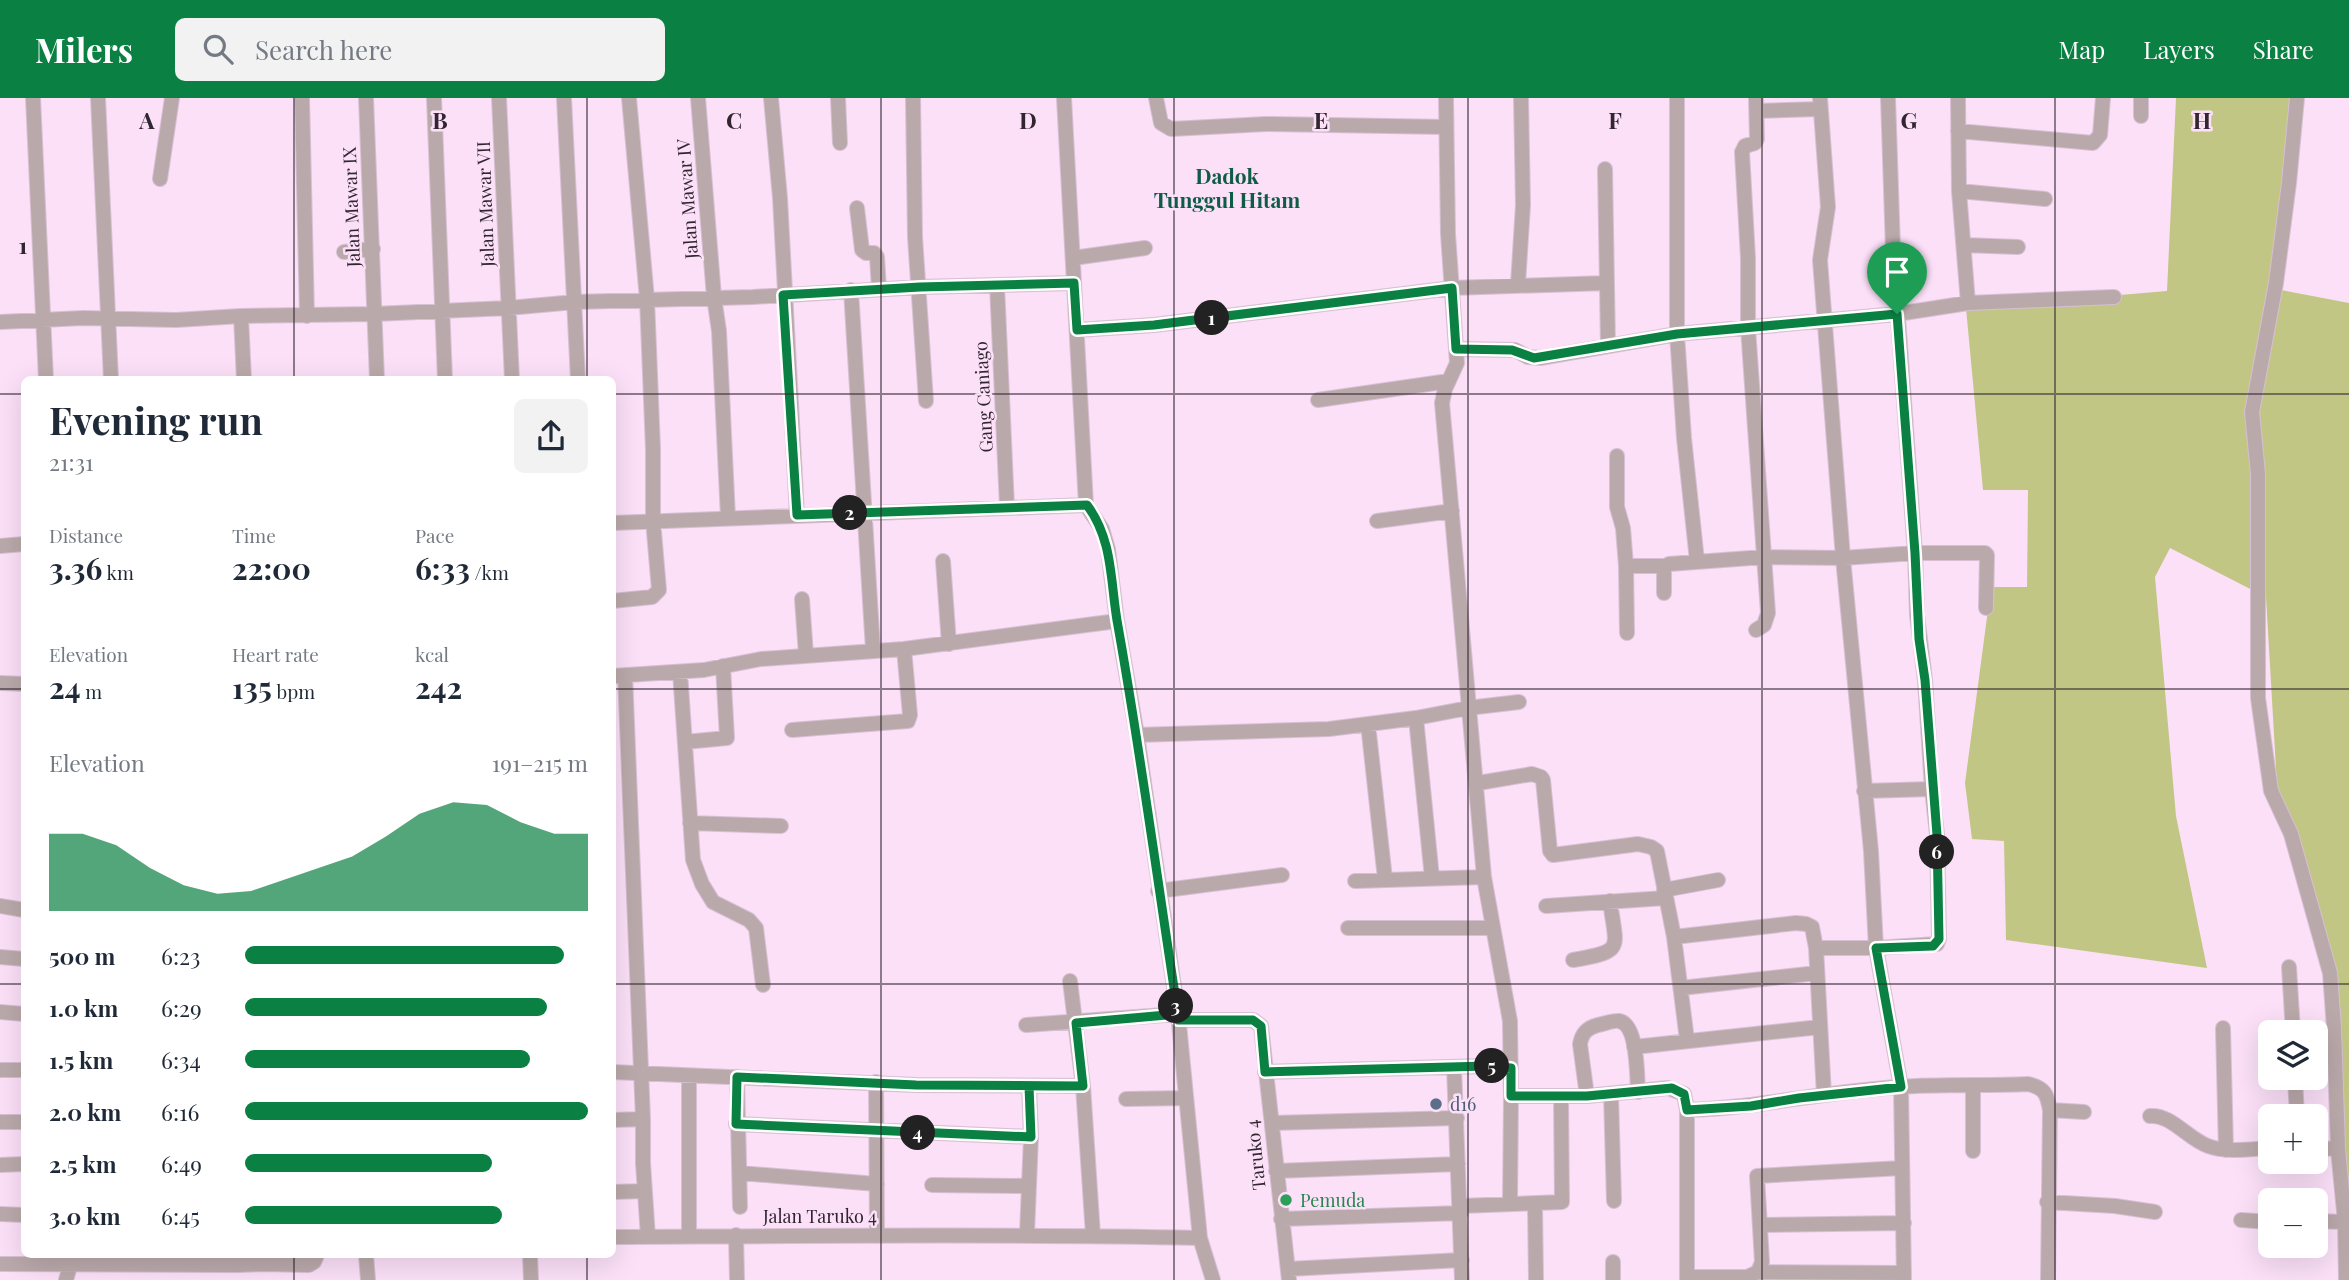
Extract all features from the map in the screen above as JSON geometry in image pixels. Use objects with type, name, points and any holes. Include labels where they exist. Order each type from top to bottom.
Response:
[{"type":"street","points":[[33,98],[46,376]]},
{"type":"street","points":[[98,98],[111,376]]},
{"type":"street","points":[[160,179],[172,98]]},
{"type":"street","points":[[302,98],[307,316]]},
{"type":"street","name":"Jalan Mawar IX","points":[[366,98],[377,376]]},
{"type":"street","points":[[434,98],[444,376]]},
{"type":"street","name":"Jalan Mawar VII","points":[[499,98],[512,376]]},
{"type":"street","points":[[564,98],[578,376]]},
{"type":"street","points":[[616,601],[652,597],[659,593],[653,520],[647,299],[629,98]]},
{"type":"street","name":"Jalan Mawar IV","points":[[698,98],[719,331],[729,517]]},
{"type":"street","points":[[771,98],[797,515]]},
{"type":"street","points":[[838,98],[840,143]]},
{"type":"street","points":[[913,98],[915,237],[926,401]]},
{"type":"street","points":[[1064,98],[1087,505],[1102,529],[1108,548],[1178,1017],[1199,1238],[1213,1280]]},
{"type":"street","points":[[1156,98],[1161,123],[1171,129],[1266,124],[1446,127]]},
{"type":"street","points":[[1446,98],[1456,369],[1442,403],[1468,708],[1478,783],[1484,877],[1510,1021],[1510,1203]]},
{"type":"street","points":[[1518,284],[1523,205],[1521,98]]},
{"type":"street","points":[[1677,98],[1677,334],[1684,438],[1697,561]]},
{"type":"street","points":[[1816,948],[1933,946],[1938,943],[1937,835],[1925,680],[1918,627],[1897,314],[1888,98]]},
{"type":"street","points":[[1958,98],[1959,191],[1968,303]]},
{"type":"street","points":[[1958,131],[2093,143],[2100,135],[2103,98]]},
{"type":"street","points":[[2141,98],[2141,116]]},
{"type":"street","points":[[2297,98],[2276,283],[2252,412],[2258,474],[2258,698],[2271,791],[2291,834],[2330,973],[2346,1280]]},
{"type":"street","points":[[1511,1096],[1587,1096],[1668,1088],[1680,1091],[1685,1096],[1687,1279],[1747,1276],[1758,1272],[1904,1276],[1901,1087],[1876,948],[1871,851],[1823,320],[1820,260],[1828,207],[1820,103],[1757,104],[1757,139],[1755,143],[1745,146],[1742,152],[1748,258],[1748,328],[1768,617],[1764,625],[1756,630]]},
{"type":"street","points":[[1605,169],[1608,345]]},
{"type":"street","points":[[1959,191],[2045,199]]},
{"type":"street","points":[[857,208],[863,252],[874,253],[877,257],[879,289]]},
{"type":"street","points":[[1965,245],[2018,247]]},
{"type":"street","points":[[344,251],[373,248]]},
{"type":"street","points":[[1073,258],[1145,248]]},
{"type":"street","points":[[0,322],[374,314],[575,302],[1074,283]]},
{"type":"street","points":[[1077,330],[1154,325],[1452,288],[1606,283]]},
{"type":"street","name":"Gang Caniago","points":[[997,285],[1007,507]]},
{"type":"street","points":[[851,290],[873,650]]},
{"type":"street","points":[[1456,349],[1512,350],[1528,357],[1540,358],[1677,334],[1897,314],[1968,303],[2113,297]]},
{"type":"street","points":[[241,316],[244,376]]},
{"type":"street","points":[[1318,400],[1449,381]]},
{"type":"street","points":[[1617,456],[1617,507],[1623,528],[1627,633]]},
{"type":"street","points":[[616,523],[1087,505]]},
{"type":"street","points":[[1377,521],[1452,511]]},
{"type":"street","points":[[0,546],[21,544]]},
{"type":"street","points":[[1626,566],[1666,566],[1697,561],[1764,557],[1843,558],[1953,552],[1987,555],[1986,608]]},
{"type":"street","points":[[943,561],[949,644]]},
{"type":"street","points":[[1664,593],[1666,566]]},
{"type":"street","points":[[802,599],[806,655]]},
{"type":"street","points":[[648,1237],[643,1073],[619,676],[680,672],[761,659],[904,649],[1117,621]]},
{"type":"street","points":[[792,730],[908,721],[910,715],[904,649]]},
{"type":"street","points":[[685,742],[727,738],[723,666]]},
{"type":"street","points":[[680,672],[693,860],[707,893],[719,906],[749,920],[756,928],[763,985]]},
{"type":"street","points":[[0,683],[21,684]]},
{"type":"street","points":[[1137,735],[1305,731],[1519,702]]},
{"type":"street","points":[[1416,718],[1432,878]]},
{"type":"street","points":[[1368,724],[1385,879]]},
{"type":"street","points":[[1478,783],[1528,774],[1539,775],[1543,780],[1551,854],[1638,844],[1651,847],[1659,853],[1664,894],[1674,937],[1687,1040]]},
{"type":"street","points":[[1864,791],[1932,789]]},
{"type":"street","points":[[690,823],[781,826]]},
{"type":"street","points":[[1158,891],[1282,875]]},
{"type":"street","points":[[1354,881],[1484,877]]},
{"type":"street","points":[[1546,906],[1664,894],[1718,880]]},
{"type":"street","points":[[1573,960],[1603,955],[1612,949],[1615,942],[1610,901]]},
{"type":"street","points":[[0,907],[21,909]]},
{"type":"street","points":[[1674,937],[1806,924],[1813,929],[1824,1095]]},
{"type":"street","points":[[1348,928],[1493,928]]},
{"type":"street","points":[[0,957],[21,959]]},
{"type":"street","points":[[2289,967],[2292,1020]]},
{"type":"street","points":[[1681,988],[1817,973]]},
{"type":"street","points":[[1070,981],[1083,1086],[1093,1236]]},
{"type":"street","points":[[0,1012],[21,1014]]},
{"type":"street","points":[[1026,1025],[1178,1017]]},
{"type":"street","name":"Taruko 4","points":[[1178,1017],[1253,1020],[1261,1026],[1288,1274]]},
{"type":"street","points":[[1587,1096],[1580,1044],[1584,1033],[1591,1027],[1620,1021],[1627,1025],[1632,1033],[1638,1092]]},
{"type":"street","points":[[1634,1047],[1820,1027]]},
{"type":"street","points":[[2223,1028],[2226,1150]]},
{"type":"street","points":[[1265,1072],[1487,1066],[1511,1068]]},
{"type":"street","points":[[1454,1067],[1462,1280]]},
{"type":"street","points":[[0,1070],[21,1070]]},
{"type":"street","points":[[616,1072],[916,1085],[1083,1086]]},
{"type":"street","points":[[689,1076],[689,1235]]},
{"type":"street","points":[[737,1077],[740,1207]]},
{"type":"street","points":[[876,1083],[877,1236]]},
{"type":"street","points":[[1027,1234],[1031,1137],[1029,1086]]},
{"type":"street","points":[[1687,1110],[1751,1106],[1901,1087],[2039,1086],[2046,1093],[2050,1110],[2048,1280]]},
{"type":"street","points":[[1973,1087],[1973,1151]]},
{"type":"street","points":[[1611,1094],[1614,1200]]},
{"type":"street","points":[[1281,1219],[1461,1209],[1510,1203],[1562,1202],[1562,1097]]},
{"type":"street","points":[[1126,1098],[1186,1098]]},
{"type":"street","points":[[2050,1110],[2084,1112]]},
{"type":"street","points":[[2150,1116],[2162,1117],[2200,1143],[2226,1150],[2258,1149]]},
{"type":"street","points":[[1272,1124],[1457,1118]]},
{"type":"street","points":[[616,1120],[643,1119]]},
{"type":"street","points":[[0,1122],[21,1122]]},
{"type":"street","points":[[736,1124],[1031,1137]]},
{"type":"street","points":[[2328,1149],[2338,1149]]},
{"type":"street","points":[[0,1165],[21,1164]]},
{"type":"street","points":[[1276,1171],[1458,1164]]},
{"type":"street","points":[[1758,1272],[1762,1262],[1757,1176],[1902,1168]]},
{"type":"street","points":[[740,1173],[877,1184]]},
{"type":"street","points":[[932,1185],[1028,1186]]},
{"type":"street","points":[[616,1192],[645,1191]]},
{"type":"street","points":[[2047,1202],[2115,1206],[2155,1212]]},
{"type":"street","points":[[1535,1204],[1536,1280]]},
{"type":"street","points":[[0,1214],[21,1215]]},
{"type":"street","points":[[2241,1220],[2258,1221]]},
{"type":"street","points":[[2328,1221],[2345,1222]]},
{"type":"street","points":[[1761,1225],[1905,1223]]},
{"type":"street","name":"Jalan Taruko 4","points":[[616,1237],[1027,1234],[1199,1238]]},
{"type":"street","points":[[736,1235],[737,1280]]},
{"type":"street","points":[[0,1264],[72,1259],[264,1259],[309,1265],[317,1258]]},
{"type":"street","points":[[366,1258],[368,1280]]},
{"type":"street","points":[[530,1258],[531,1280]]},
{"type":"street","points":[[66,1280],[72,1259]]},
{"type":"street","points":[[1288,1274],[1462,1260]]},
{"type":"street","points":[[1613,1262],[1613,1280]]},
{"type":"green space","points":[[2176,98],[2298,98],[2276,289],[2349,303],[2349,1185],[2332,1010],[2330,957],[2278,803],[2266,597],[2170,548],[2155,577],[2176,816],[2207,968],[2006,940],[2004,841],[1972,839],[1965,783],[1991,587],[2027,587],[2028,490],[1983,490],[1966,308],[2167,291]]},
{"type":"place","name":"d16","points":[[1436,1104]]},
{"type":"place","name":"Pemuda","points":[[1286,1200]]},
{"type":"district","name":"Dadok Tunggul Hitam","points":[[1227,187]]},
{"type":"route","points":[[1897,314],[1677,334],[1534,358],[1512,350],[1456,349],[1452,288],[1154,325],[1077,330],[1074,283],[920,287],[783,295],[797,515],[1087,505],[1096,517],[1108,548],[1178,1014],[1076,1023],[1083,1086],[916,1085],[737,1077],[736,1124],[1031,1137],[1029,1086],[1083,1086],[1076,1023],[1178,1014],[1178,1020],[1258,1022],[1261,1026],[1265,1072],[1487,1066],[1511,1068],[1511,1096],[1587,1096],[1672,1088],[1684,1094],[1687,1110],[1751,1106],[1901,1087],[1876,948],[1933,946],[1939,939],[1937,835],[1917,615],[1915,553],[1897,314]]}]
